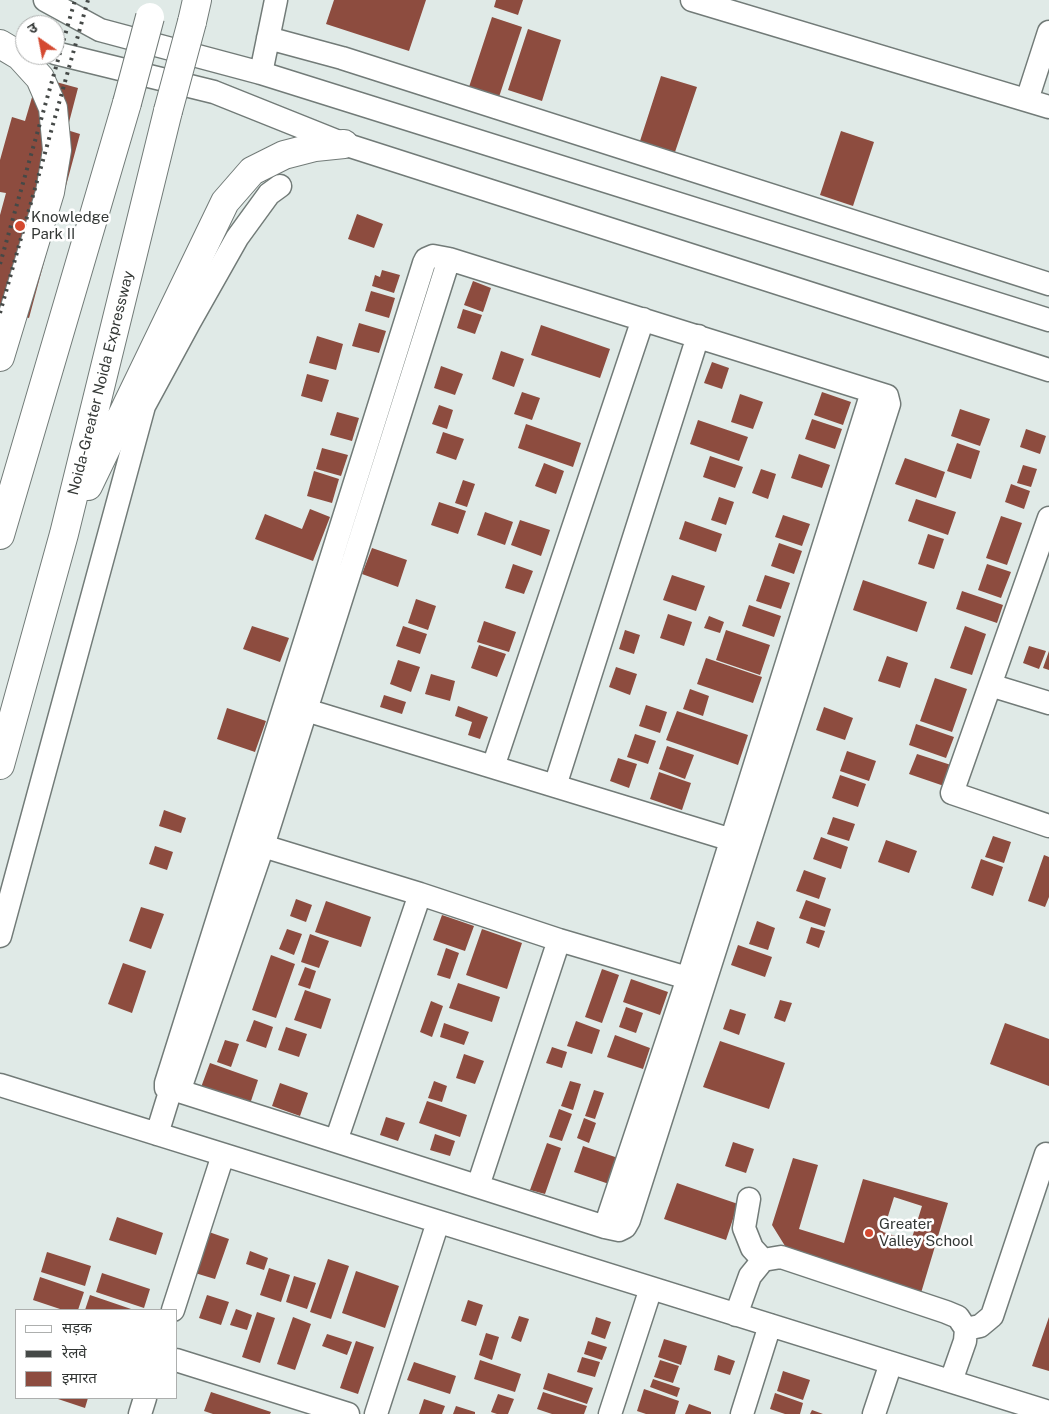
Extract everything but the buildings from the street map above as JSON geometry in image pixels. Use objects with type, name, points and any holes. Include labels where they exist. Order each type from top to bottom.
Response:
[{"type":"highway","points":[[0,535],[127,103],[152,8]]},
{"type":"highway","name":"Noida-Greater Noida Expressway","points":[[0,765],[64,534],[194,11]]},
{"type":"highway","points":[[0,44],[20,56],[40,78],[53,108],[57,150],[50,192],[0,357]]},
{"type":"highway","points":[[64,534],[225,202],[252,171],[284,155],[315,147],[344,144]]},
{"type":"street","points":[[45,0],[100,30],[261,73],[1049,320]]},
{"type":"street","points":[[261,73],[276,0]]},
{"type":"street","points":[[692,0],[1049,107]]},
{"type":"street","points":[[1027,100],[1049,32]]},
{"type":"street","points":[[0,38],[15,42]]},
{"type":"street","points":[[268,38],[342,58],[1049,284]]},
{"type":"street","points":[[65,55],[214,92],[344,144],[1049,370]]},
{"type":"street","points":[[0,936],[144,406],[188,322],[237,238],[269,194],[280,186]]},
{"type":"street","points":[[433,256],[449,259],[886,396],[889,404],[828,564],[696,980],[605,1227],[166,1088],[424,263],[426,259],[433,256]]},
{"type":"street","points":[[157,1134],[263,846],[449,259]]},
{"type":"street","points":[[493,767],[643,319]]},
{"type":"street","points":[[555,786],[698,336]]},
{"type":"street","points":[[1049,518],[952,793],[1049,826]]},
{"type":"street","points":[[990,685],[1049,703]]},
{"type":"street","points":[[306,710],[740,842]]},
{"type":"street","points":[[263,846],[420,894],[559,940],[696,980]]},
{"type":"street","points":[[336,1141],[420,894]]},
{"type":"street","points":[[478,1186],[559,940]]},
{"type":"street","points":[[0,1085],[1049,1412]]},
{"type":"street","points":[[966,1329],[980,1326],[992,1316],[1046,1154]]},
{"type":"street","points":[[173,1309],[223,1155]]},
{"type":"street","points":[[749,1199],[744,1228],[752,1248],[763,1260]]},
{"type":"street","points":[[376,1414],[438,1222]]},
{"type":"street","points":[[736,1314],[750,1276],[763,1260],[781,1258],[958,1317],[966,1329],[965,1341],[951,1382]]},
{"type":"street","points":[[610,1414],[651,1288]]},
{"type":"street","points":[[742,1414],[770,1325]]},
{"type":"street","points":[[178,1361],[348,1414]]},
{"type":"street","points":[[874,1414],[891,1363]]},
{"type":"street","points":[[140,1414],[145,1399]]},
{"type":"railway","points":[[0,264],[75,0]]},
{"type":"railway","points":[[0,313],[88,0]]},
{"type":"place","name":"Knowledge Park II","points":[[20,226]]},
{"type":"place","name":"Greater Valley School","points":[[869,1233]]}]
